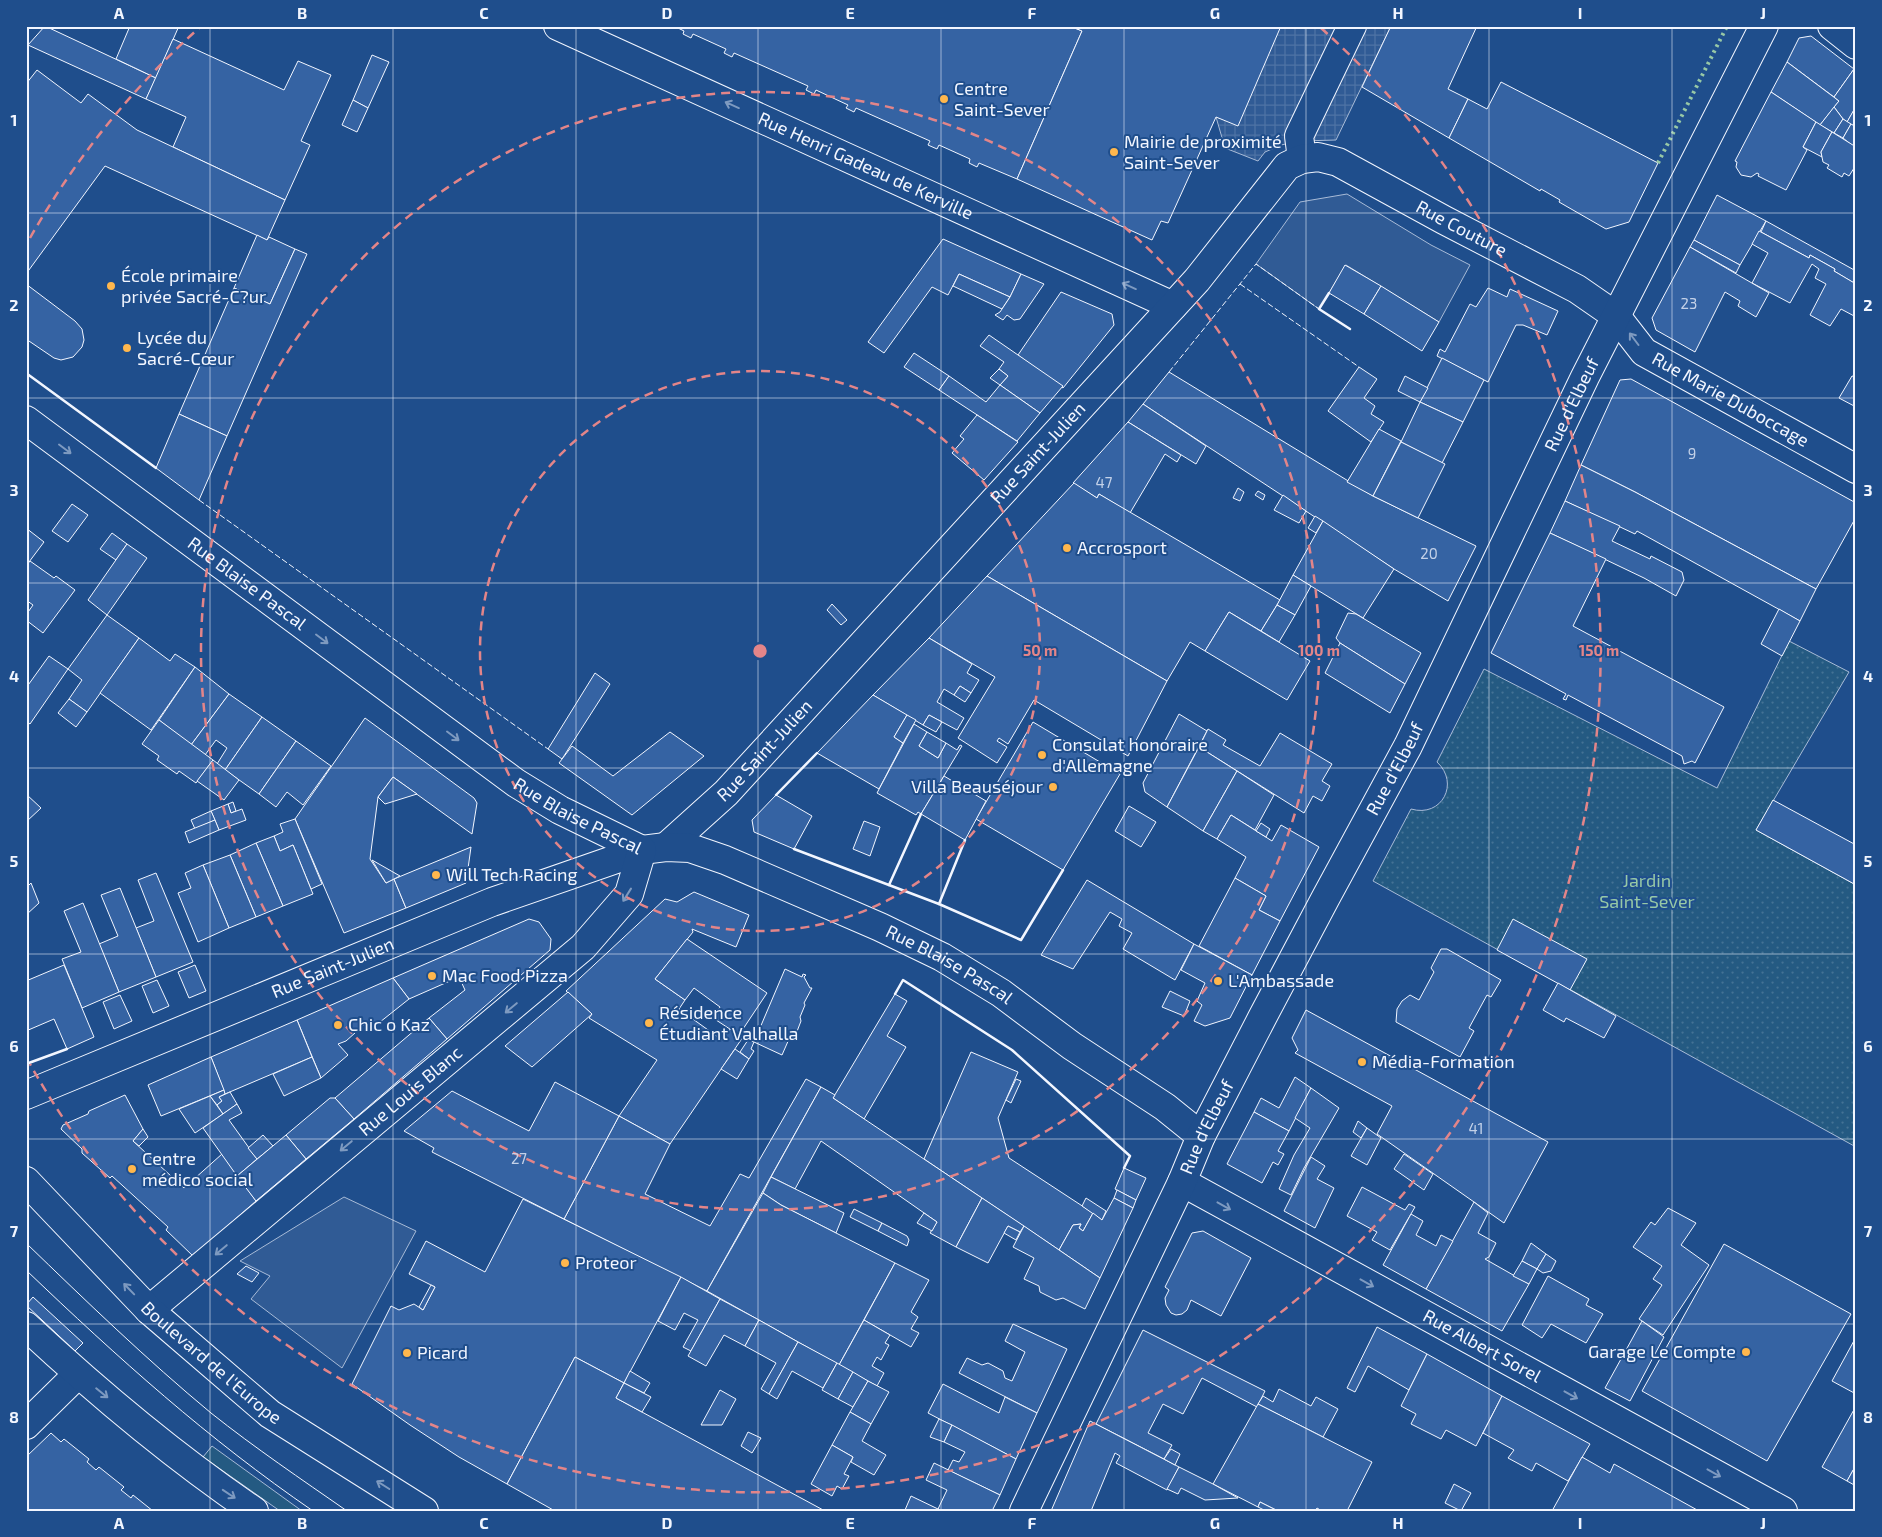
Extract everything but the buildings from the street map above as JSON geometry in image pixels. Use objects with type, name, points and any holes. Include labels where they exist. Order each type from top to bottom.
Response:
[{"type":"street","name":"Rue Henri Gadeau de Kerville","points":[[558,26],[1173,306]]},
{"type":"street","points":[[1302,159],[1299,136],[1352,26]]},
{"type":"street","name":"Rue d'Elbeuf","points":[[1024,1511],[1182,1182],[1201,1136],[1325,899],[1408,746],[1616,316],[1764,26]]},
{"type":"street","points":[[1832,26],[1856,45]]},
{"type":"street","name":"Rue Couture","points":[[1302,159],[1318,157],[1338,162],[1577,289],[1616,316]]},
{"type":"street","name":"Rue Saint-Julien","points":[[26,1095],[492,902],[654,848],[726,793],[1209,266],[1287,166],[1302,159]]},
{"type":"street","name":"Rue Marie Duboccage","points":[[1616,316],[1644,352],[1856,469]]},
{"type":"street","name":"Rue Blaise Pascal","points":[[26,420],[516,782],[560,810],[654,848],[690,848],[725,860],[880,927],[942,957],[1001,993],[1072,1046],[1165,1107],[1201,1136]]},
{"type":"street","name":"Rue Louis Blanc","points":[[149,1310],[583,947],[629,894],[654,848]]},
{"type":"street","name":"Boulevard de l'Europe","points":[[26,1181],[149,1310],[270,1414],[424,1511]]},
{"type":"street","name":"Rue Albert Sorel","points":[[1182,1182],[1783,1511]]},
{"type":"street","points":[[26,1326],[78,1374],[213,1483],[254,1511]]},
{"type":"street","points":[[26,1425],[78,1374]]},
{"type":"green space","name":"Jardin Saint-Sever","points":[[1789,641],[1849,672],[1756,830],[1856,885],[1856,1147],[1373,881],[1411,809],[1422,810],[1431,808],[1439,804],[1444,797],[1447,779],[1444,770],[1437,762],[1484,669],[1717,788]]},
{"type":"green space","points":[[212,1446],[302,1511],[280,1511],[203,1457]]},
{"type":"shaded area","points":[[1281,26],[1391,26],[1336,140],[1300,141],[1281,145],[1265,152],[1258,161],[1225,148],[1216,117],[1225,120]]},
{"type":"shaded area","points":[[1347,194],[1431,245],[1470,265],[1439,322],[1346,265],[1319,309],[1256,264],[1300,202]]},
{"type":"shaded area","points":[[344,1197],[416,1231],[342,1368],[251,1299],[270,1276],[240,1261]]},
{"type":"tram line","points":[[26,1243],[187,1393],[261,1451],[347,1511]]},
{"type":"tram line","points":[[26,1270],[95,1335],[200,1426],[274,1484],[313,1511]]},
{"type":"hedge","points":[[1658,163],[1727,26]]},
{"type":"fence","points":[[1169,372],[1256,264],[1319,309]]},
{"type":"fence","points":[[1240,284],[1359,367]]},
{"type":"fence","points":[[199,500],[548,749]]},
{"type":"wall","points":[[1329,293],[1319,309],[1350,329]]},
{"type":"wall","points":[[26,373],[156,468]]},
{"type":"wall","points":[[776,795],[817,753]]},
{"type":"wall","points":[[889,885],[921,814]]},
{"type":"wall","points":[[965,840],[939,904],[1021,940],[1063,870]]},
{"type":"wall","points":[[794,849],[939,904]]},
{"type":"wall","points":[[895,994],[903,980],[1012,1050],[1130,1156],[1124,1168]]},
{"type":"wall","points":[[26,1064],[67,1049]]},
{"type":"place","name":"Centre Saint-Sever","points":[[944,99]]},
{"type":"place","name":"Mairie de proximité Saint-Sever","points":[[1114,152]]},
{"type":"place","name":"École primaire privée Sacré-C?ur","points":[[111,286]]},
{"type":"place","name":"Lycée du Sacré-Cœur","points":[[127,348]]},
{"type":"place","name":"Accrosport","points":[[1067,548]]},
{"type":"place","name":"Consulat honoraire d'Allemagne","points":[[1042,755]]},
{"type":"place","name":"Villa Beauséjour","points":[[1053,787]]},
{"type":"place","name":"Will Tech Racing","points":[[436,875]]},
{"type":"place","name":"Mac Food Pizza","points":[[432,976]]},
{"type":"place","name":"L'Ambassade","points":[[1218,981]]},
{"type":"place","name":"Résidence Étudiant Valhalla","points":[[649,1023]]},
{"type":"place","name":"Chic o Kaz","points":[[338,1025]]},
{"type":"place","name":"Média-Formation","points":[[1362,1062]]},
{"type":"place","name":"Centre médico social","points":[[132,1169]]},
{"type":"place","name":"Proteor","points":[[565,1263]]},
{"type":"place","name":"Garage Le Compte","points":[[1746,1352]]},
{"type":"place","name":"Picard","points":[[407,1353]]}]
